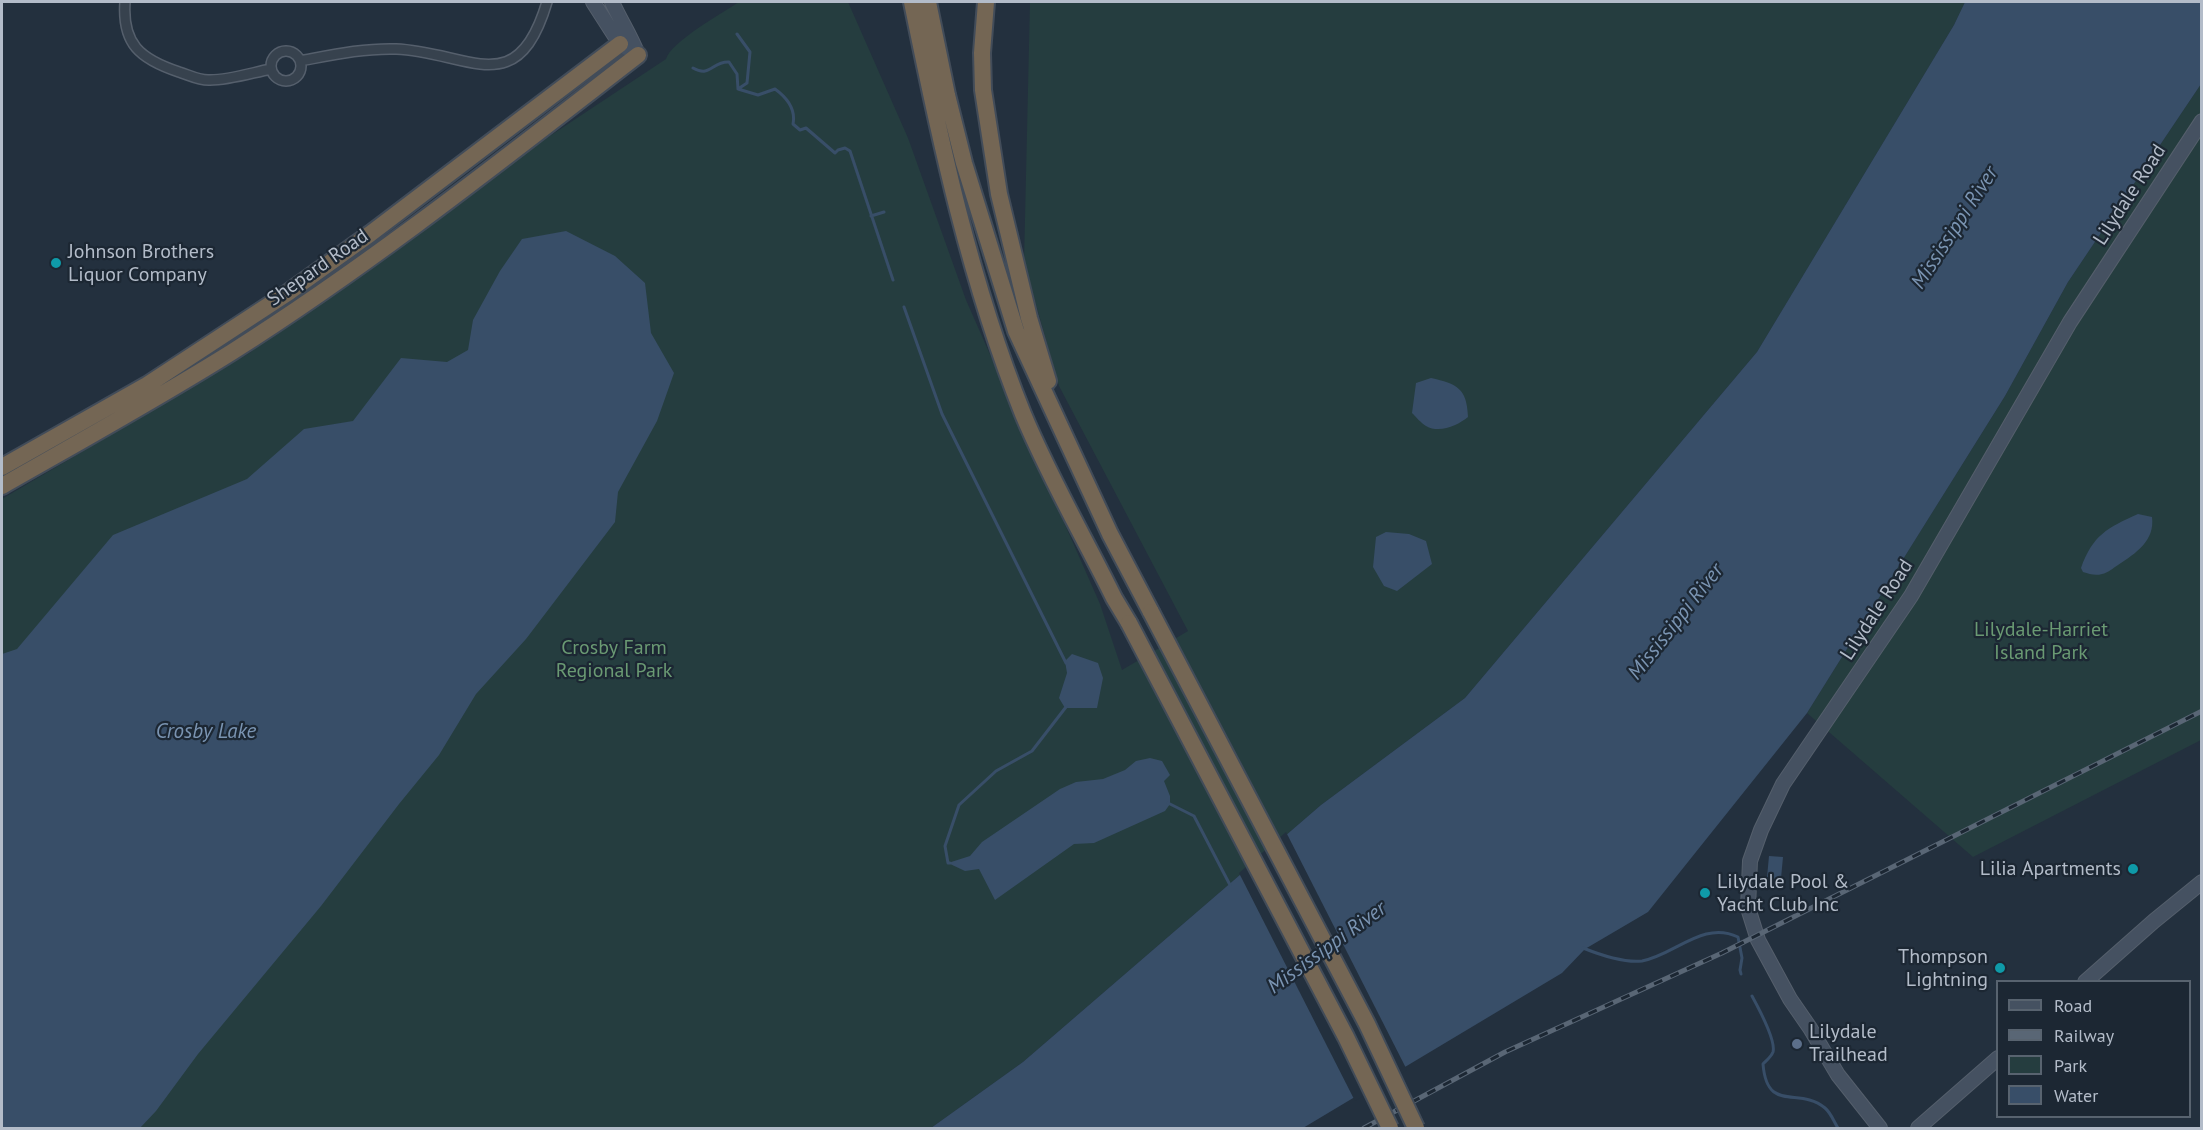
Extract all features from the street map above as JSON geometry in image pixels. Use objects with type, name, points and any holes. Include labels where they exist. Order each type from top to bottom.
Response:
[{"type":"highway","points":[[912,2],[931,97],[954,190],[988,315],[1023,415],[1114,598],[1346,1037],[1390,1128]]},
{"type":"highway","points":[[928,2],[947,95],[984,230],[1016,331],[1110,534],[1367,1024],[1416,1128]]},
{"type":"highway","points":[[986,2],[982,53],[983,90],[999,194],[1029,318],[1050,386],[1059,426]]},
{"type":"highway","name":"Shepard Road","points":[[2,466],[147,385],[289,292],[370,234],[620,44]]},
{"type":"highway","name":"Shepard Road","points":[[2,486],[176,386],[299,307],[382,250],[639,55]]},
{"type":"street","points":[[125,2],[124,14],[130,40],[145,57],[154,62],[208,81],[271,69]]},
{"type":"street","points":[[300,61],[356,51],[396,49],[486,65],[506,61],[519,54],[537,33],[547,2]]},
{"type":"street","points":[[593,2],[620,44],[639,55]]},
{"type":"street","points":[[612,2],[623,25],[631,35],[639,55]]},
{"type":"street","points":[[283,51],[292,52],[300,61],[300,71],[289,81],[277,79],[271,69],[272,59],[283,51]]},
{"type":"street","name":"Lilydale Road","points":[[1880,1128],[1847,1088],[1790,999],[1758,940],[1748,908],[1750,861],[1761,830],[1783,784],[1911,596],[2070,322],[2202,121]]},
{"type":"street","points":[[2086,980],[2202,882]]},
{"type":"street","points":[[1918,1128],[1996,1060]]},
{"type":"green space","name":"Crosby Farm Regional Park","points":[[739,2],[848,2],[908,138],[966,300],[1100,604],[1122,670],[1188,631],[1059,386],[1024,262],[1030,2],[1965,2],[1954,25],[1757,352],[1465,698],[1321,805],[1023,1062],[931,1128],[2,1128],[2,499],[251,352],[272,330],[470,189],[666,59],[677,44],[687,36]]},
{"type":"green space","name":"Lilydale-Harriet Island Park","points":[[2201,84],[2201,740],[1973,857],[1807,713],[2005,396],[2068,282]]},
{"type":"water","name":"Mississippi River","points":[[1965,2],[2201,2],[2201,84],[2068,282],[2005,396],[1807,713],[1648,912],[1585,949],[1562,973],[1303,1128],[931,1128],[1023,1062],[1321,805],[1465,698],[1757,352],[1954,25]]},
{"type":"water","name":"Crosby Lake","points":[[566,231],[615,256],[645,283],[651,333],[674,373],[657,421],[618,492],[615,522],[526,639],[476,694],[439,755],[321,906],[198,1054],[156,1111],[140,1128],[2,1128],[2,654],[17,649],[113,535],[247,479],[304,429],[353,421],[401,358],[447,362],[468,350],[473,320],[500,271],[522,239]]},
{"type":"water","points":[[1431,378],[1454,385],[1463,393],[1468,417],[1443,429],[1431,428],[1420,422],[1412,413],[1416,383]]},
{"type":"water","points":[[2138,514],[2152,517],[2150,533],[2143,546],[2106,573],[2095,575],[2083,572],[2081,568],[2096,540],[2118,524]]},
{"type":"water","points":[[1386,532],[1409,534],[1426,541],[1432,564],[1397,591],[1384,586],[1373,567],[1376,537]]},
{"type":"water","points":[[1072,654],[1098,663],[1103,678],[1097,708],[1065,708],[1059,698],[1067,673],[1065,661]]},
{"type":"water","points":[[1150,758],[1162,761],[1170,775],[1164,781],[1170,796],[1170,804],[1165,811],[1094,843],[1074,844],[995,900],[979,869],[965,871],[948,863],[970,856],[982,842],[1060,789],[1076,782],[1103,779],[1125,770],[1136,761]]},
{"type":"water","points":[[1769,856],[1783,857],[1780,889],[1766,888]]},
{"type":"pier","points":[[1286,832],[1407,1070],[1355,1101],[1239,873]]},
{"type":"waterway","points":[[737,34],[750,52],[747,83],[738,89]]},
{"type":"waterway","points":[[693,68],[704,71],[723,62],[729,62],[737,74],[738,89],[758,95],[775,89],[789,104],[793,113],[793,124],[800,130],[806,128],[835,153],[845,148],[850,151],[893,280]]},
{"type":"waterway","points":[[871,216],[884,212]]},
{"type":"waterway","points":[[904,307],[942,414],[1066,663]]},
{"type":"waterway","points":[[950,863],[948,863],[945,846],[959,805],[996,771],[1032,751],[1066,707]]},
{"type":"waterway","points":[[1168,803],[1194,816],[1230,885]]},
{"type":"waterway","points":[[1583,948],[1620,959],[1642,961],[1654,958],[1689,940],[1713,933],[1725,933],[1738,937],[1742,958],[1741,974]]},
{"type":"waterway","points":[[1752,996],[1772,1040],[1773,1052],[1763,1064],[1771,1089],[1786,1097],[1815,1102],[1827,1110],[1838,1128]]},
{"type":"railway","points":[[1364,1128],[1505,1052],[1722,953],[2202,711]]},
{"type":"place","name":"Johnson Brothers Liquor Company","points":[[56,263]]},
{"type":"place","name":"Lilia Apartments","points":[[2133,869]]},
{"type":"place","name":"Lilydale Pool & Yacht Club Inc","points":[[1705,893]]},
{"type":"place","name":"Thompson Lightning","points":[[2000,968]]},
{"type":"place","name":"Lilydale Trailhead","points":[[1797,1044]]}]
